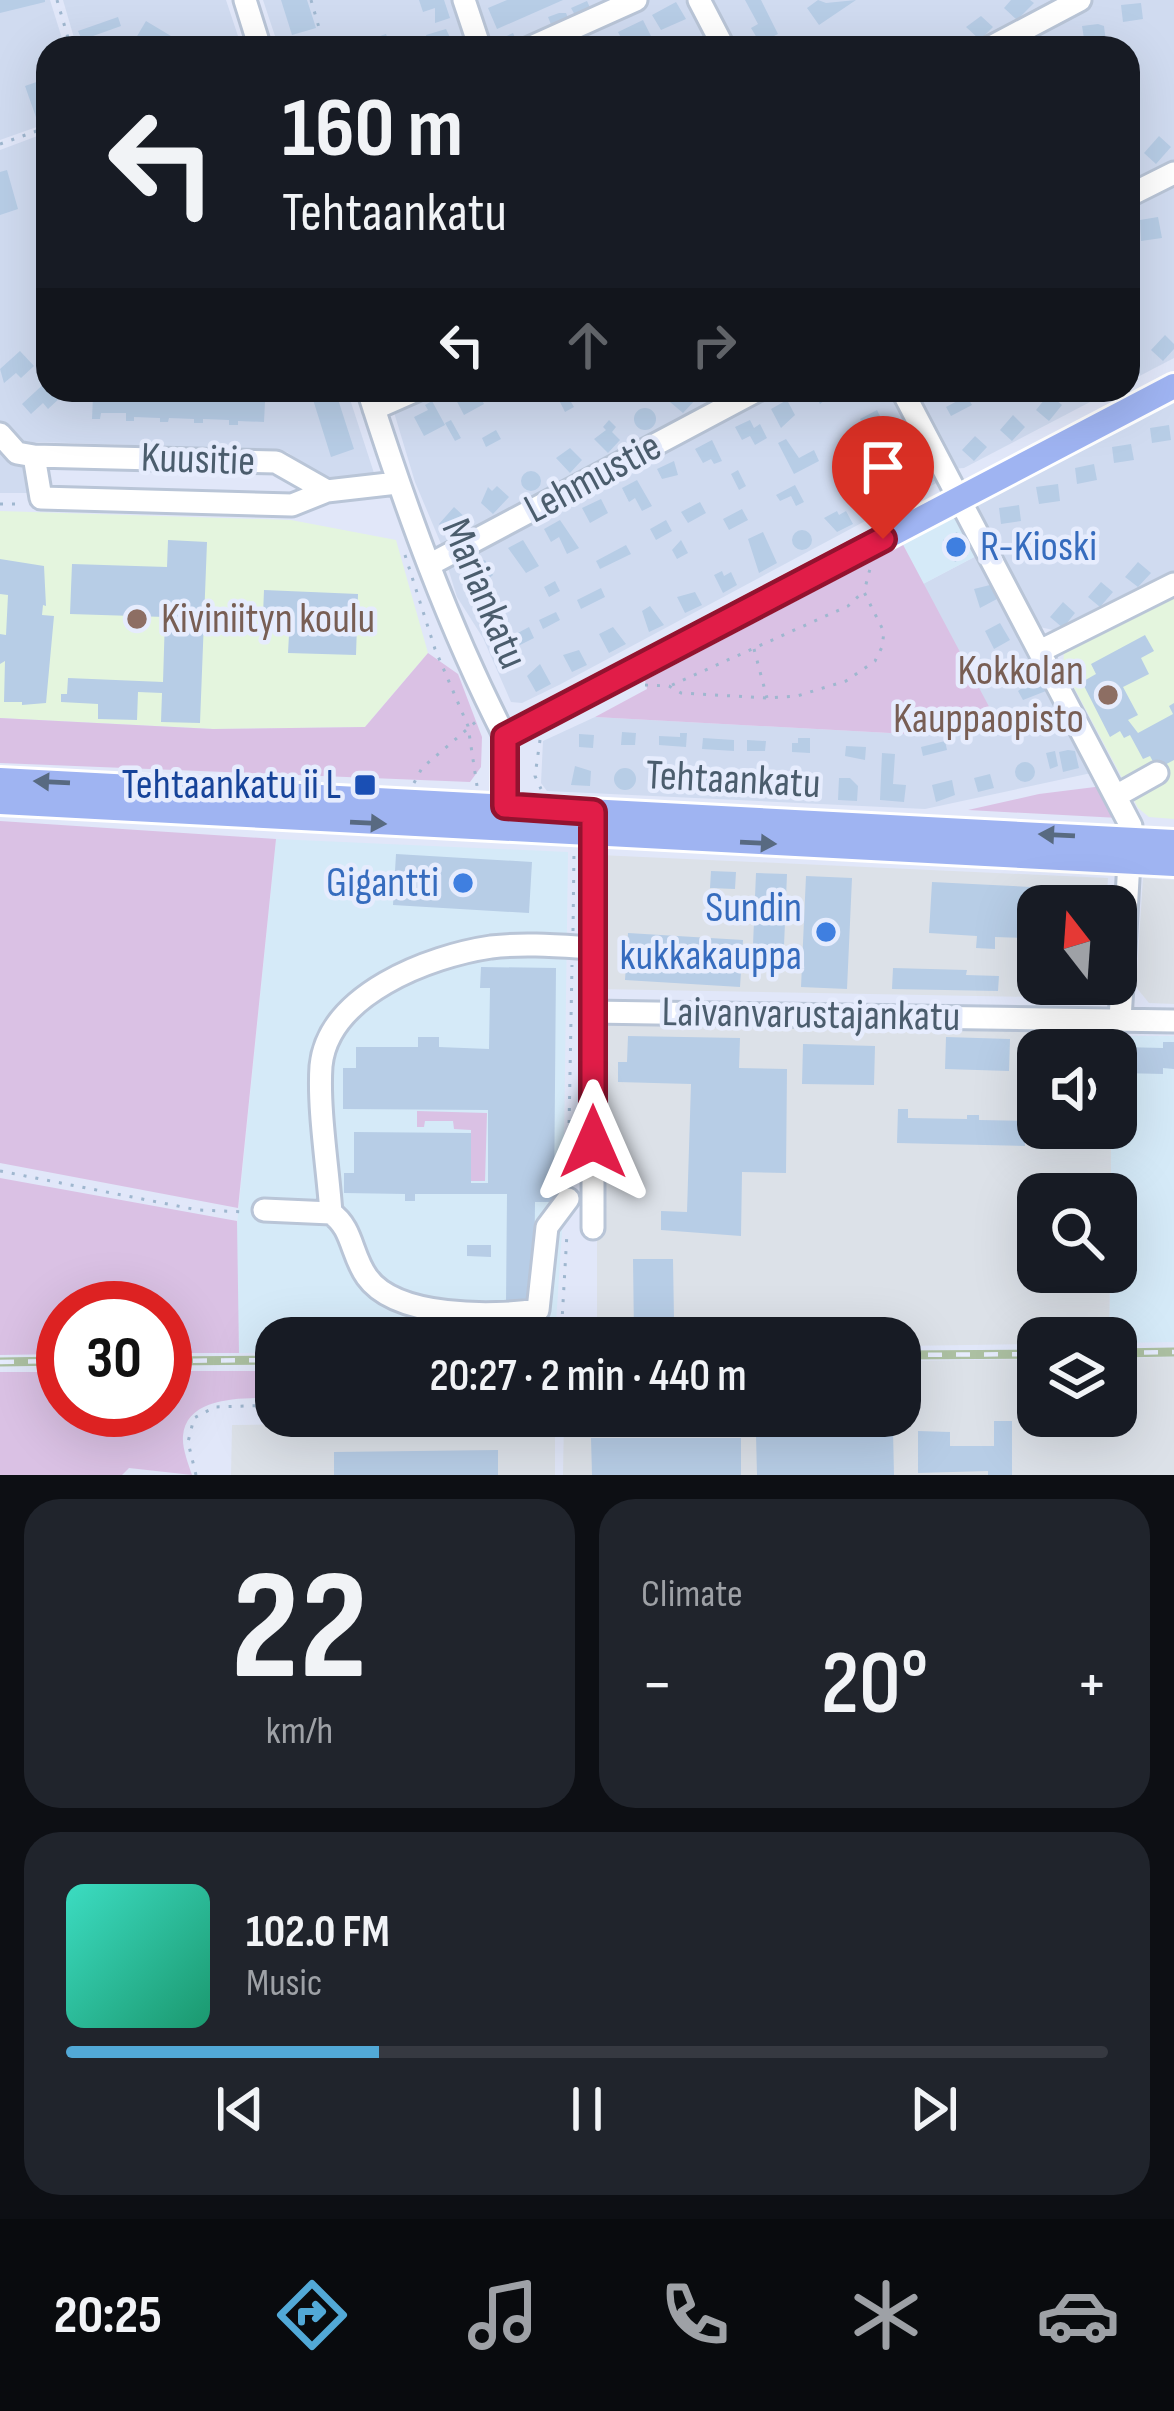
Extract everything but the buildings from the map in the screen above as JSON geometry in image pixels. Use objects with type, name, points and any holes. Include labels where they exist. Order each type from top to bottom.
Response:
[{"type":"main road","points":[[505,737],[1174,386]]},
{"type":"main road","name":"Mariankatu","points":[[504,818],[505,737]]},
{"type":"main road","name":"Tehtaankatu","points":[[0,780],[504,818],[587,831],[1130,850],[1174,842]]},
{"type":"main road","name":"Tehtaankatu","points":[[0,802],[504,818]]},
{"type":"main road","name":"Tehtaankatu","points":[[1130,850],[1174,864]]},
{"type":"street","points":[[245,0],[256,36]]},
{"type":"street","points":[[464,0],[476,36]]},
{"type":"street","points":[[556,36],[636,0]]},
{"type":"street","points":[[699,0],[718,36]]},
{"type":"street","points":[[1012,36],[1080,0]]},
{"type":"street","points":[[1140,190],[1174,173]]},
{"type":"street","name":"Mariankatu","points":[[372,402],[453,631],[505,737]]},
{"type":"street","name":"Lehmustie","points":[[429,565],[735,402]]},
{"type":"street","points":[[908,402],[1131,826],[1120,1020]]},
{"type":"street","points":[[0,434],[17,453],[34,456],[40,498],[292,505],[326,491],[397,483]]},
{"type":"street","name":"Kuusitie","points":[[34,456],[276,462],[326,491]]},
{"type":"street","points":[[1040,651],[1174,584]]},
{"type":"street","points":[[1116,796],[1157,773]]},
{"type":"street","points":[[587,831],[582,948],[592,1012],[593,1228]]},
{"type":"street","points":[[331,1213],[322,1066],[336,1026],[386,984],[444,958],[505,946],[582,948]]},
{"type":"street","name":"Laivanvarustajankatu","points":[[592,1012],[1174,1021]]},
{"type":"street","points":[[264,1210],[331,1213],[345,1222],[368,1279],[397,1301],[494,1315],[538,1310],[547,1227],[568,1199]]},
{"type":"path","points":[[57,0],[68,36]]},
{"type":"path","points":[[310,0],[320,31]]},
{"type":"path","points":[[0,145],[36,132]]},
{"type":"path","points":[[0,504],[26,504],[40,498]]},
{"type":"path","points":[[644,685],[669,686],[848,606],[864,592],[872,560]]},
{"type":"path","points":[[669,686],[681,694],[767,698],[821,691],[846,681],[875,661],[884,632],[864,592]]},
{"type":"path","points":[[753,648],[767,698]]},
{"type":"path","points":[[536,724],[541,739],[536,776],[541,791]]},
{"type":"path","points":[[412,787],[422,768],[468,726]]},
{"type":"path","points":[[568,1199],[587,831]]},
{"type":"path","points":[[0,1171],[198,1210],[229,1214],[264,1210]]},
{"type":"path","points":[[562,1317],[567,1227],[593,1228]]},
{"type":"path","points":[[196,1475],[188,1442],[194,1418],[215,1407],[255,1406]]},
{"type":"shaded area","points":[[0,0],[50,0],[61,36],[36,36],[36,127],[0,140]]},
{"type":"shaded area","points":[[63,0],[226,0],[238,36],[74,36]]},
{"type":"shaded area","points":[[263,0],[456,0],[469,36],[275,36]]},
{"type":"shaded area","points":[[469,0],[618,0],[536,36],[481,36]]},
{"type":"shaded area","points":[[646,0],[685,0],[704,36],[577,36],[575,32]]},
{"type":"shaded area","points":[[708,0],[1069,0],[1000,36],[727,36]]},
{"type":"shaded area","points":[[1094,0],[1174,0],[1174,164],[1140,182],[1140,36],[1026,36]]},
{"type":"shaded area","points":[[36,136],[36,402],[351,402],[374,473],[339,480],[323,477],[287,452],[258,449],[38,442],[22,446],[0,424],[0,150]]},
{"type":"shaded area","points":[[1174,181],[1174,358],[1140,376],[1140,199]]},
{"type":"shaded area","points":[[1174,399],[1174,574],[1062,632],[1035,626],[972,505]]},
{"type":"shaded area","points":[[408,402],[723,402],[444,551],[415,482],[393,409]]},
{"type":"shaded area","points":[[752,402],[899,402],[940,481],[522,703],[511,702],[483,638],[457,597],[447,565]]},
{"type":"shaded area","points":[[914,402],[1090,402],[964,468],[950,469]]},
{"type":"shaded area","points":[[0,447],[28,470],[30,493],[0,493]]},
{"type":"shaded area","points":[[960,507],[982,553],[923,584],[900,539]]},
{"type":"shaded area","points":[[0,511],[291,520],[396,540],[428,653],[365,727],[214,729],[0,718]]},
{"type":"shaded area","points":[[900,539],[994,716],[908,734],[595,717],[647,689],[644,676]]},
{"type":"shaded area","points":[[982,553],[1096,772],[925,809],[547,791],[541,783],[543,741],[595,717],[908,734],[993,716],[923,584]]},
{"type":"shaded area","points":[[1174,593],[1174,819],[1149,817],[1138,808],[1063,667],[1064,651]]},
{"type":"shaded area","points":[[428,653],[458,674],[482,737],[481,767],[470,782],[0,763],[0,718],[213,729],[365,727]]},
{"type":"shaded area","points":[[1103,786],[1119,818],[968,810],[1039,794]]},
{"type":"shaded area","points":[[0,821],[276,839],[238,1208],[0,1163]]},
{"type":"shaded area","points":[[276,839],[568,852],[563,1215],[556,1317],[255,1317],[255,1353],[239,1353],[236,1234]]},
{"type":"shaded area","points":[[599,855],[1108,878],[1108,885],[1017,885],[1017,997],[598,989]]},
{"type":"shaded area","points":[[1143,878],[1174,880],[1174,1004],[1149,1003],[1137,988]]},
{"type":"shaded area","points":[[597,1017],[1088,1026],[1017,1029],[1017,1149],[1111,1149],[1111,1173],[1017,1173],[1017,1293],[1110,1293],[1109,1317],[1017,1317],[1017,1344],[921,1346],[921,1317],[597,1317]]},
{"type":"shaded area","points":[[1137,1036],[1174,1036],[1174,1342],[1137,1343],[1137,1317],[1109,1317],[1110,1293],[1137,1293],[1137,1173],[1111,1173],[1111,1149],[1137,1149]]},
{"type":"shaded area","points":[[417,1111],[487,1113],[485,1181],[470,1181],[471,1130],[454,1129],[453,1121],[425,1121],[424,1127],[417,1127]]},
{"type":"shaded area","points":[[0,1178],[237,1221],[239,1353],[192,1353],[192,1281],[36,1281],[36,1354],[0,1355]]},
{"type":"shaded area","points":[[1174,1357],[1174,1475],[563,1475],[564,1437],[921,1437],[921,1361],[1017,1359],[1017,1437],[1137,1437],[1137,1358]]},
{"type":"shaded area","points":[[192,1371],[255,1371],[255,1398],[220,1402],[192,1417]]},
{"type":"shaded area","points":[[0,1372],[36,1372],[36,1437],[183,1437],[192,1475],[129,1468],[122,1475],[0,1475]]},
{"type":"shaded area","points":[[232,1425],[255,1425],[255,1437],[555,1437],[555,1475],[231,1475]]},
{"type":"railway","points":[[1137,1353],[1174,1352]]},
{"type":"railway","points":[[921,1355],[1017,1354]]},
{"type":"railway","points":[[192,1361],[255,1360]]},
{"type":"railway","points":[[0,1362],[36,1361]]},
{"type":"place","name":"R-Kioski","points":[[956,547]]},
{"type":"place","name":"Kiviniityn koulu","points":[[137,619]]},
{"type":"place","name":"Kokkolan Kauppaopisto","points":[[1108,695]]},
{"type":"place","name":"Tehtaankatu ii L","points":[[365,785]]},
{"type":"place","name":"Gigantti","points":[[463,883]]},
{"type":"place","name":"Sundin kukkakauppa","points":[[826,932]]},
{"type":"route","points":[[593,1142],[593,812],[505,806],[505,737],[883,539]]}]
